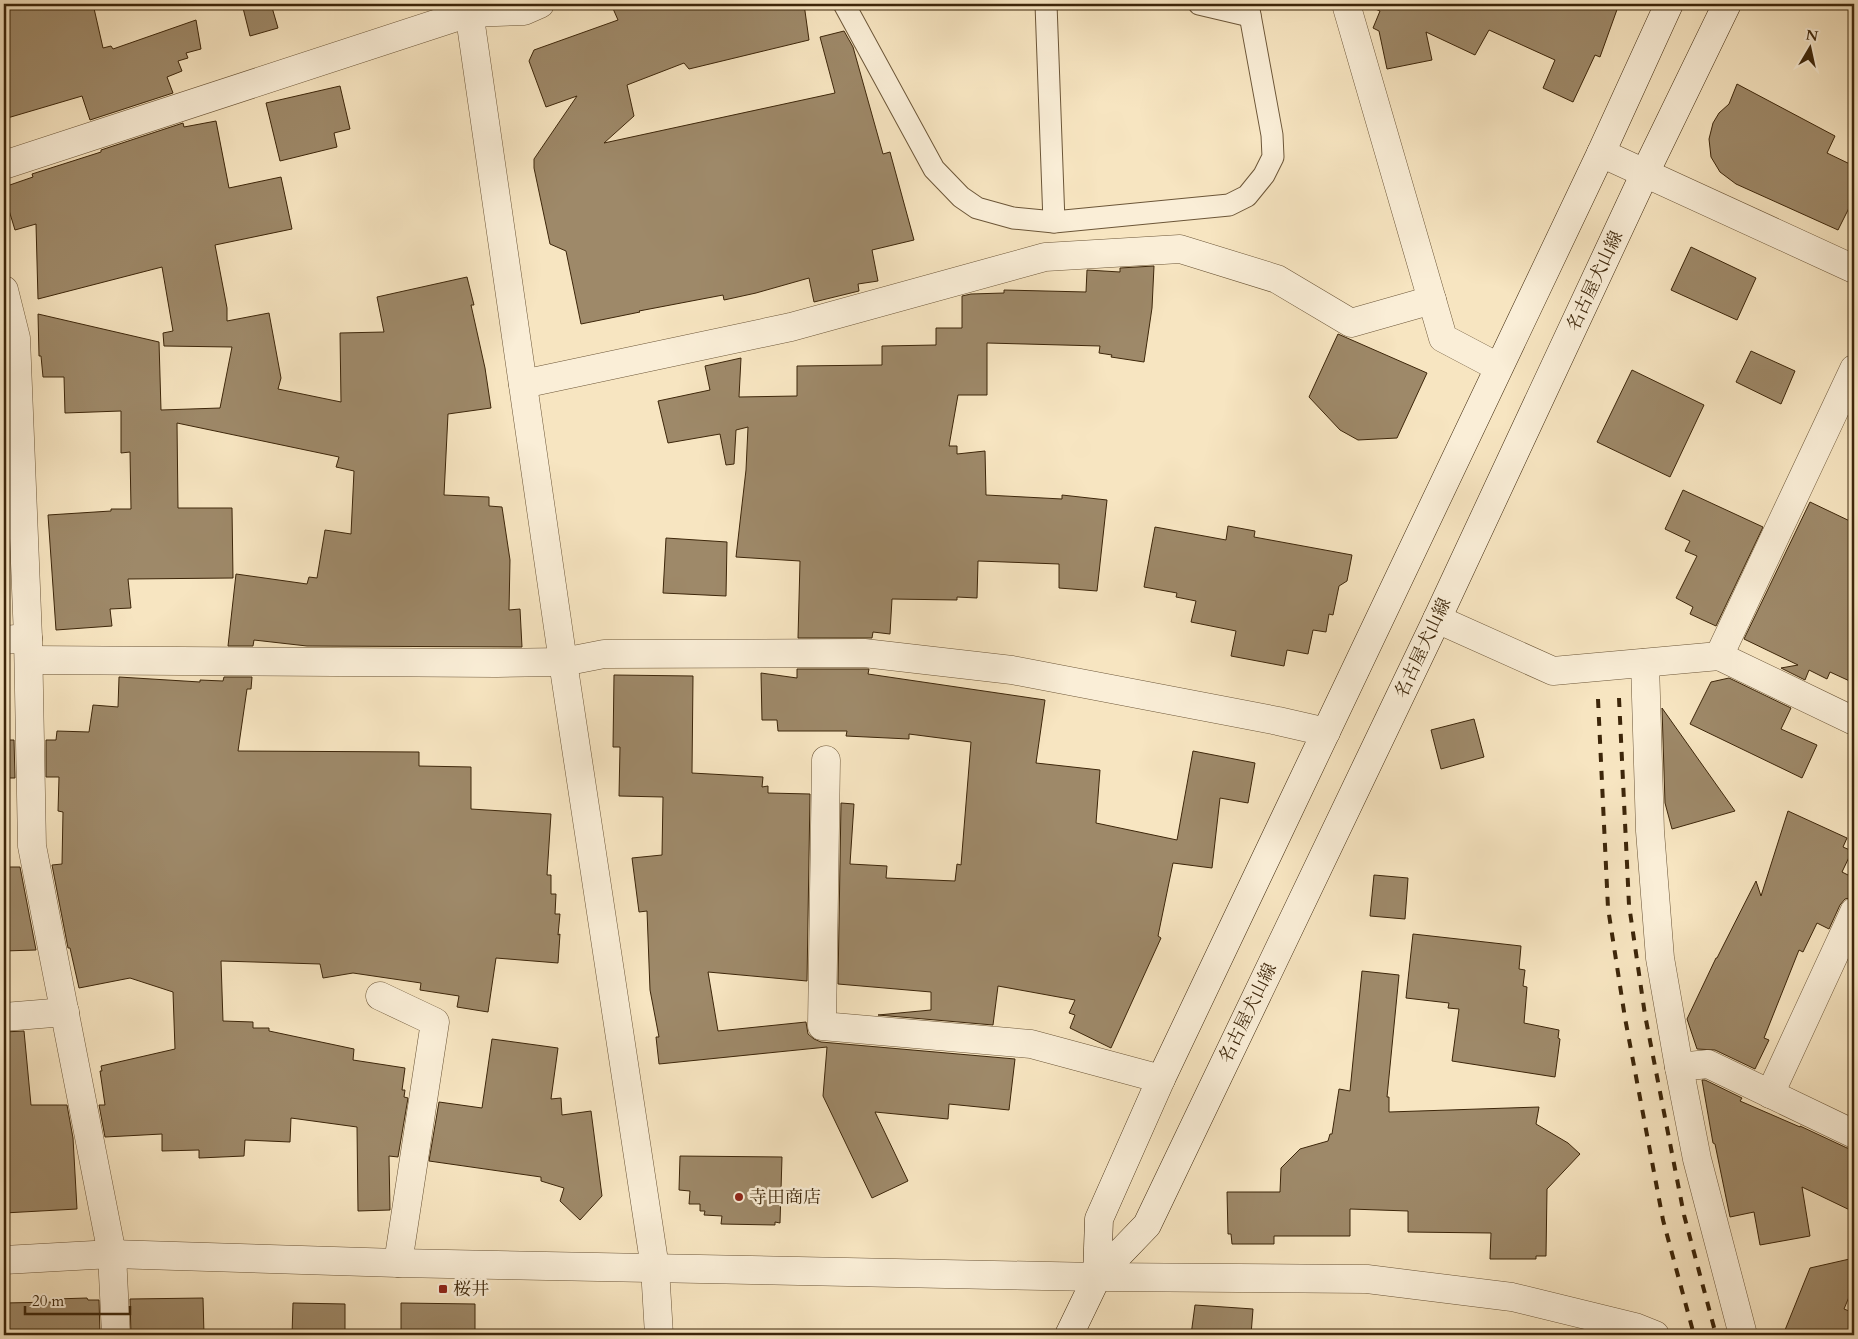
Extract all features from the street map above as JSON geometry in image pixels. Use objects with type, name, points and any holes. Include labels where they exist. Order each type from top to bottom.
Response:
[{"type":"street","points":[[4,165],[468,9],[524,11],[540,4]]},
{"type":"street","name":"名古屋犬山線","points":[[1097,1278],[1099,1219],[1161,1079],[1601,153],[1669,4]]},
{"type":"street","name":"名古屋犬山線","points":[[1070,1335],[1097,1278],[1147,1225],[1437,619],[1645,173],[1727,4]]},
{"type":"street","points":[[1347,5],[1443,338],[1498,368]]},
{"type":"street","points":[[468,9],[563,662],[655,1268],[660,1335]]},
{"type":"street","points":[[1601,153],[1854,269]]},
{"type":"street","points":[[523,384],[791,327],[1045,257],[1180,249],[1277,279],[1351,323],[1432,300]]},
{"type":"street","points":[[4,290],[16,338],[20,646],[32,846],[112,1254],[116,1335]]},
{"type":"street","points":[[1719,656],[1854,370]]},
{"type":"street","points":[[1437,619],[1553,671],[1719,656],[1854,721]]},
{"type":"street","points":[[20,646],[497,663],[563,662],[604,654],[864,653],[1012,670],[1326,732]]},
{"type":"street","points":[[1645,663],[1650,831],[1660,958],[1697,1159],[1743,1335]]},
{"type":"street","points":[[826,760],[822,1026],[1031,1044],[1161,1079]]},
{"type":"street","points":[[1770,1094],[1854,915]]},
{"type":"street","points":[[380,996],[435,1022],[398,1263]]},
{"type":"street","points":[[4,1017],[65,1012]]},
{"type":"street","points":[[1679,1067],[1708,1064],[1854,1134]]},
{"type":"street","points":[[4,1260],[112,1254],[398,1263],[1097,1278],[1367,1279],[1512,1297],[1641,1333]]},
{"type":"lane","points":[[844,4],[934,169],[961,196],[977,208],[1013,218],[1054,222],[1229,205],[1247,196],[1264,175],[1273,157],[1272,135],[1249,10],[1199,4]]},
{"type":"lane","points":[[1046,4],[1054,222]]},
{"type":"building","points":[[4,4],[93,4],[103,48],[111,46],[113,49],[196,20],[201,49],[186,53],[188,58],[178,61],[182,71],[167,77],[173,93],[90,120],[82,96],[4,119],[4,33],[9,31]]},
{"type":"building","points":[[242,4],[271,4],[278,28],[250,36]]},
{"type":"building","points":[[611,4],[804,4],[809,40],[689,69],[684,63],[627,85],[634,116],[604,143],[835,93],[820,37],[844,31],[853,47],[883,154],[890,152],[914,240],[872,250],[878,281],[858,284],[859,291],[814,302],[809,278],[724,300],[723,295],[581,324],[566,251],[550,244],[534,168],[534,159],[577,96],[546,107],[529,61],[534,50],[618,20]]},
{"type":"building","points":[[1363,4],[1619,4],[1600,57],[1595,55],[1573,102],[1543,88],[1555,60],[1489,30],[1475,55],[1426,32],[1432,60],[1387,69],[1379,31],[1373,28],[1380,11]]},
{"type":"building","points":[[1737,84],[1835,136],[1827,153],[1854,166],[1854,198],[1838,230],[1736,184],[1720,172],[1711,157],[1709,139],[1713,123],[1719,113],[1729,104]]},
{"type":"building","points":[[340,86],[350,129],[334,133],[337,147],[280,161],[266,103]]},
{"type":"building","points":[[216,121],[229,188],[281,177],[292,229],[215,245],[227,308],[227,321],[269,313],[281,378],[278,389],[341,402],[340,333],[384,332],[377,297],[467,277],[474,305],[471,305],[485,368],[491,408],[448,414],[444,495],[489,497],[489,506],[502,507],[510,560],[509,610],[520,609],[522,647],[307,646],[254,640],[253,646],[228,646],[236,574],[307,584],[309,577],[317,578],[325,530],[351,534],[354,471],[336,467],[339,457],[177,423],[178,508],[232,508],[233,578],[128,579],[131,608],[110,609],[112,626],[56,630],[48,515],[131,509],[130,452],[121,453],[121,411],[65,413],[64,377],[43,377],[41,356],[39,356],[38,314],[159,342],[161,410],[220,408],[232,347],[164,346],[163,333],[173,331],[162,267],[38,299],[36,224],[15,230],[4,194],[4,187],[33,177],[32,174],[183,123],[184,127]]},
{"type":"building","points":[[1691,247],[1756,278],[1737,320],[1671,290]]},
{"type":"building","points":[[1154,266],[1152,308],[1144,362],[1111,357],[1112,355],[1099,353],[1100,346],[987,343],[987,395],[958,395],[949,446],[957,446],[957,454],[985,451],[986,495],[1062,499],[1062,495],[1107,500],[1097,591],[1059,588],[1059,564],[978,561],[977,598],[957,597],[957,600],[892,599],[890,634],[873,632],[872,638],[798,638],[800,561],[736,557],[746,470],[748,427],[736,430],[734,464],[726,465],[720,434],[668,443],[658,401],[710,390],[705,366],[741,358],[739,397],[797,396],[797,366],[882,365],[882,346],[936,345],[936,328],[962,328],[962,296],[1004,293],[1004,290],[1086,292],[1087,270],[1120,272],[1120,268]]},
{"type":"building","points":[[1338,334],[1427,373],[1397,438],[1358,440],[1340,430],[1309,397]]},
{"type":"building","points":[[1751,351],[1795,371],[1781,404],[1736,382]]},
{"type":"building","points":[[1632,370],[1704,405],[1670,477],[1597,442]]},
{"type":"building","points":[[1683,490],[1763,527],[1716,626],[1690,614],[1693,607],[1676,598],[1697,556],[1685,551],[1690,541],[1665,529]]},
{"type":"building","points":[[1810,502],[1854,523],[1854,683],[1830,672],[1827,679],[1809,670],[1805,680],[1781,668],[1798,665],[1744,639]]},
{"type":"building","points":[[1228,526],[1255,531],[1254,537],[1352,555],[1347,581],[1339,586],[1333,615],[1329,614],[1326,632],[1313,630],[1308,654],[1287,650],[1284,666],[1231,656],[1236,631],[1191,622],[1196,601],[1176,597],[1177,593],[1144,587],[1155,527],[1226,540]]},
{"type":"building","points":[[666,538],[727,542],[726,596],[663,593]]},
{"type":"building","points":[[797,669],[869,669],[868,674],[1045,700],[1036,763],[1100,770],[1096,823],[1177,840],[1193,751],[1255,763],[1248,803],[1220,798],[1212,868],[1173,863],[1158,936],[1161,938],[1111,1048],[1070,1028],[1075,1015],[1069,1013],[1075,1000],[998,986],[993,1025],[878,1015],[931,1010],[931,992],[838,984],[841,803],[854,804],[850,864],[887,866],[886,878],[955,881],[957,864],[961,865],[971,742],[909,734],[909,739],[846,736],[847,731],[778,731],[777,720],[762,720],[761,673],[797,678]]},
{"type":"building","points":[[614,675],[693,676],[692,773],[763,777],[762,787],[768,786],[768,793],[810,794],[807,981],[708,972],[718,1031],[806,1022],[808,1034],[821,1042],[1015,1059],[1009,1110],[949,1104],[948,1119],[875,1112],[908,1181],[872,1198],[823,1096],[827,1047],[659,1064],[656,1037],[659,1037],[650,990],[647,911],[639,912],[632,858],[662,855],[663,797],[619,796],[620,747],[613,747]]},
{"type":"building","points":[[119,677],[200,682],[200,680],[223,681],[224,677],[252,677],[251,689],[247,689],[238,751],[419,752],[419,766],[471,767],[471,809],[551,814],[547,875],[551,875],[551,894],[556,894],[555,914],[560,914],[558,963],[496,958],[488,1012],[457,1007],[459,996],[420,990],[421,983],[353,973],[323,978],[320,964],[221,961],[223,1021],[253,1022],[253,1028],[269,1028],[269,1031],[354,1049],[353,1060],[405,1068],[402,1090],[405,1090],[404,1097],[408,1098],[398,1157],[389,1156],[390,1210],[358,1211],[357,1127],[291,1118],[290,1142],[245,1140],[244,1156],[199,1158],[199,1150],[162,1151],[162,1134],[105,1137],[99,1105],[105,1105],[100,1071],[102,1071],[101,1066],[175,1049],[173,992],[130,978],[79,988],[70,948],[68,948],[52,865],[62,864],[63,812],[58,811],[59,777],[46,777],[46,740],[56,740],[57,731],[89,732],[93,705],[118,707]]},
{"type":"building","points":[[1729,678],[1791,708],[1781,729],[1817,745],[1802,778],[1690,724],[1711,682]]},
{"type":"building","points":[[1662,708],[1735,811],[1672,829],[1665,803]]},
{"type":"building","points":[[1474,719],[1484,757],[1441,769],[1431,730]]},
{"type":"building","points":[[4,740],[14,740],[15,778],[4,778]]},
{"type":"building","points":[[1788,811],[1847,838],[1843,847],[1852,851],[1842,872],[1854,878],[1854,897],[1845,899],[1840,905],[1829,929],[1817,923],[1803,952],[1799,950],[1764,1038],[1769,1040],[1755,1069],[1715,1050],[1697,1049],[1687,1019],[1756,881],[1761,896]]},
{"type":"building","points":[[4,867],[20,867],[36,950],[4,951]]},
{"type":"building","points":[[1374,875],[1408,878],[1405,919],[1370,916]]},
{"type":"building","points":[[1413,934],[1521,946],[1519,969],[1525,970],[1523,986],[1527,987],[1524,1023],[1559,1030],[1558,1038],[1560,1039],[1555,1077],[1452,1061],[1459,1009],[1448,1008],[1449,1003],[1406,998]]},
{"type":"building","points":[[1362,971],[1399,975],[1387,1097],[1389,1097],[1389,1112],[1539,1107],[1536,1124],[1568,1143],[1580,1154],[1547,1189],[1546,1256],[1536,1256],[1536,1259],[1490,1259],[1491,1233],[1408,1232],[1408,1211],[1350,1209],[1350,1236],[1274,1236],[1274,1244],[1232,1244],[1231,1234],[1228,1234],[1227,1192],[1280,1192],[1281,1168],[1300,1149],[1328,1141],[1330,1134],[1332,1134],[1339,1089],[1350,1091]]},
{"type":"building","points":[[24,1031],[31,1105],[67,1105],[73,1138],[77,1209],[4,1213],[4,1032]]},
{"type":"building","points":[[492,1039],[558,1048],[551,1099],[561,1098],[562,1115],[591,1111],[602,1196],[580,1220],[560,1201],[564,1188],[541,1181],[541,1177],[429,1161],[439,1102],[482,1108]]},
{"type":"building","points":[[1702,1080],[1742,1098],[1740,1101],[1847,1148],[1854,1149],[1854,1212],[1802,1187],[1810,1236],[1760,1245],[1754,1212],[1730,1217],[1715,1144],[1713,1143]]},
{"type":"building","points":[[680,1156],[782,1157],[780,1223],[775,1222],[775,1225],[721,1224],[722,1216],[704,1215],[705,1211],[700,1211],[700,1204],[689,1204],[690,1191],[679,1190]]},
{"type":"building","points":[[1854,1258],[1854,1285],[1844,1309],[1854,1313],[1854,1335],[1783,1335],[1810,1268]]},
{"type":"building","points":[[87,1298],[88,1300],[99,1300],[100,1335],[4,1335],[4,1303],[55,1302],[55,1299]]},
{"type":"building","points":[[203,1298],[204,1335],[131,1335],[130,1299]]},
{"type":"building","points":[[293,1303],[345,1304],[345,1335],[292,1335]]},
{"type":"building","points":[[401,1303],[475,1304],[475,1335],[401,1335]]},
{"type":"building","points":[[1195,1305],[1253,1309],[1251,1335],[1191,1335]]},
{"type":"railway","points":[[1619,698],[1629,905],[1645,1015],[1684,1215],[1716,1335]]},
{"type":"railway","points":[[1598,699],[1608,908],[1625,1018],[1663,1220],[1694,1335]]},
{"type":"place","name":"寺田商店","points":[[739,1197]]},
{"type":"place","name":"桜井","points":[[443,1289]]}]
